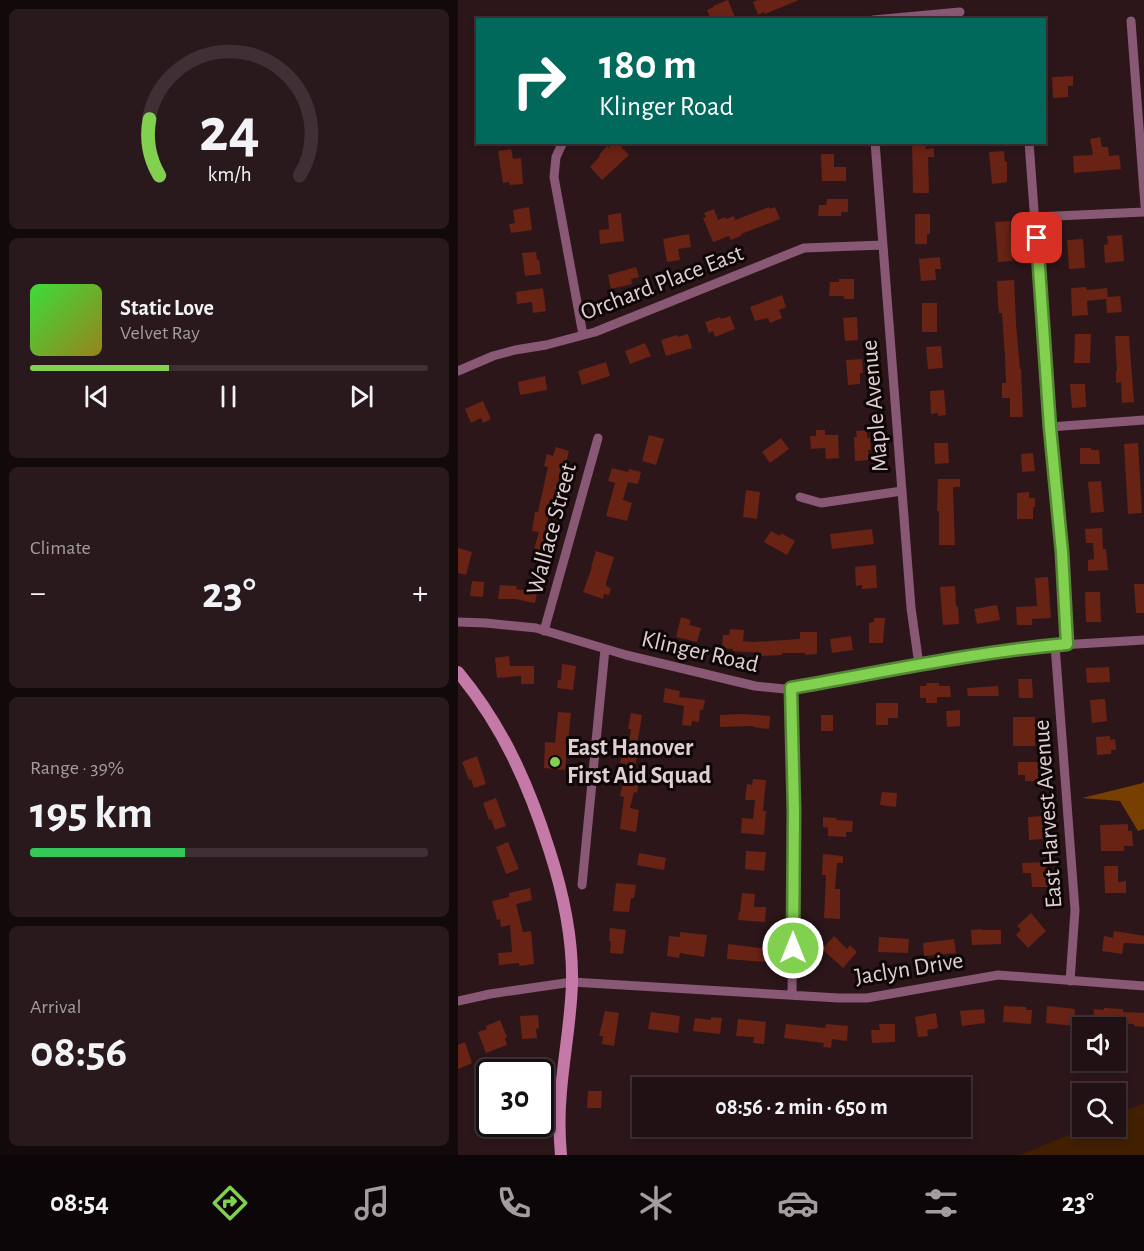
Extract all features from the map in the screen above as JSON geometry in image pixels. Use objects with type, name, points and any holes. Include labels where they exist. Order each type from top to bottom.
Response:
[{"type":"main road","points":[[458,672],[489,714],[518,766],[536,809],[562,891],[571,946],[572,982],[570,1023],[561,1091],[559,1124],[561,1155]]},
{"type":"street","points":[[895,18],[960,12]]},
{"type":"street","points":[[1131,21],[1145,206]]},
{"type":"street","points":[[562,144],[556,157],[554,177],[583,335]]},
{"type":"street","name":"Maple Avenue","points":[[875,144],[911,608],[919,665]]},
{"type":"street","points":[[1029,144],[1050,428],[1062,552],[1067,644]]},
{"type":"street","points":[[1035,217],[1145,212]]},
{"type":"street","name":"Orchard Place East","points":[[458,371],[493,356],[595,332],[804,248],[883,245]]},
{"type":"street","points":[[1050,428],[1145,420]]},
{"type":"street","name":"Wallace Street","points":[[544,631],[598,438]]},
{"type":"street","points":[[800,497],[821,503],[902,491]]},
{"type":"street","name":"Klinger Road","points":[[458,622],[536,628],[626,656],[755,686],[785,689],[1028,647],[1145,640]]},
{"type":"street","name":"East Harvest Avenue","points":[[1055,645],[1075,910],[1070,981]]},
{"type":"street","points":[[582,885],[605,649]]},
{"type":"street","points":[[791,688],[794,811],[792,995]]},
{"type":"street","name":"Jaclyn Drive","points":[[458,1001],[572,982],[839,998],[867,998],[998,975],[1145,986]]},
{"type":"shaded area","points":[[1144,781],[1144,829],[1138,831],[1120,801],[1082,798],[1143,783]]},
{"type":"shaded area","points":[[1144,1103],[1144,1155],[1020,1155],[1072,1134],[1072,1137],[1126,1137],[1126,1110]]},
{"type":"building","points":[[728,0],[735,18],[710,18],[707,10]]},
{"type":"building","points":[[799,0],[758,15],[753,2]]},
{"type":"building","points":[[1073,76],[1073,86],[1068,86],[1068,97],[1053,98],[1052,77]]},
{"type":"building","points":[[1100,137],[1102,147],[1108,147],[1109,156],[1119,155],[1121,169],[1074,173],[1073,156],[1093,155],[1090,139]]},
{"type":"building","points":[[613,144],[619,144],[629,155],[602,180],[590,167],[607,146],[609,148]]},
{"type":"building","points":[[912,144],[925,144],[926,149],[934,148],[934,157],[928,157],[929,193],[913,193]]},
{"type":"building","points":[[511,149],[513,159],[521,158],[523,184],[503,183],[498,151]]},
{"type":"building","points":[[1004,151],[1005,162],[1007,162],[1007,182],[992,184],[989,152]]},
{"type":"building","points":[[821,154],[834,154],[834,167],[846,167],[846,181],[822,181]]},
{"type":"building","points":[[827,199],[848,199],[848,212],[841,212],[841,216],[818,216],[819,205],[826,205]]},
{"type":"building","points":[[529,207],[532,230],[511,233],[509,224],[515,223],[513,210]]},
{"type":"building","points":[[769,207],[769,209],[775,207],[780,219],[731,240],[729,236],[713,242],[703,218],[706,217],[704,213],[714,209],[718,220],[734,216],[735,220]]},
{"type":"building","points":[[621,213],[624,241],[600,244],[599,230],[609,229],[608,215]]},
{"type":"building","points":[[915,214],[930,214],[930,234],[927,234],[927,244],[915,244]]},
{"type":"building","points":[[1010,221],[1013,261],[998,262],[995,222]]},
{"type":"building","points":[[689,234],[691,247],[678,249],[680,260],[667,262],[663,239]]},
{"type":"building","points":[[1122,235],[1124,261],[1105,263],[1104,245],[1108,244],[1107,236]]},
{"type":"building","points":[[1083,239],[1085,268],[1069,269],[1067,240]]},
{"type":"building","points":[[536,252],[541,274],[525,276],[522,253]]},
{"type":"building","points":[[940,257],[941,269],[935,269],[936,280],[921,281],[919,259]]},
{"type":"building","points":[[636,267],[639,277],[631,279],[632,284],[611,289],[608,275]]},
{"type":"building","points":[[839,279],[854,279],[854,299],[829,296],[830,282],[839,282]]},
{"type":"building","points":[[1014,280],[1023,417],[1010,417],[1010,398],[1002,398],[1002,383],[1006,383],[1005,357],[997,281]]},
{"type":"building","points":[[1086,287],[1087,290],[1107,288],[1108,297],[1120,296],[1122,312],[1107,313],[1106,299],[1087,301],[1088,315],[1072,316],[1071,288]]},
{"type":"building","points":[[543,288],[546,311],[533,313],[532,302],[517,304],[516,292]]},
{"type":"building","points":[[782,295],[786,307],[779,310],[782,318],[770,323],[768,318],[755,321],[750,307]]},
{"type":"building","points":[[922,303],[937,303],[937,332],[922,332]]},
{"type":"building","points":[[730,316],[735,329],[715,337],[713,331],[709,333],[705,322]]},
{"type":"building","points":[[857,317],[858,340],[845,341],[843,318]]},
{"type":"building","points":[[688,334],[692,348],[666,356],[661,340]]},
{"type":"building","points":[[1075,334],[1091,334],[1090,363],[1074,363]]},
{"type":"building","points":[[1115,336],[1129,336],[1134,402],[1122,403],[1121,382],[1116,383]]},
{"type":"building","points":[[645,343],[651,356],[630,364],[625,351]]},
{"type":"building","points":[[941,346],[943,368],[928,369],[926,347]]},
{"type":"building","points":[[862,359],[863,373],[860,373],[860,384],[848,385],[846,360]]},
{"type":"building","points":[[606,362],[610,376],[582,385],[578,371]]},
{"type":"building","points":[[545,376],[547,390],[520,395],[518,382]]},
{"type":"building","points":[[1070,384],[1085,384],[1086,407],[1072,408]]},
{"type":"building","points":[[944,390],[946,415],[931,414],[930,391]]},
{"type":"building","points":[[483,401],[491,419],[483,423],[481,418],[471,423],[465,409]]},
{"type":"building","points":[[816,430],[825,430],[825,435],[838,435],[839,458],[826,459],[825,448],[811,449],[810,436],[816,436]]},
{"type":"building","points":[[867,430],[871,450],[868,450],[869,460],[855,461],[856,431]]},
{"type":"building","points":[[649,435],[664,439],[656,465],[642,461]]},
{"type":"building","points":[[781,438],[789,449],[770,463],[762,452]]},
{"type":"building","points":[[934,443],[948,443],[949,463],[935,464]]},
{"type":"building","points":[[1138,443],[1142,513],[1128,514],[1124,444]]},
{"type":"building","points":[[556,447],[569,451],[564,471],[561,470],[554,502],[551,501],[544,541],[549,542],[545,557],[533,553],[539,532],[532,531],[548,467],[544,466],[547,454],[553,456]]},
{"type":"building","points":[[1080,448],[1099,450],[1100,464],[1080,464]]},
{"type":"building","points":[[1033,453],[1035,471],[1022,472],[1021,454]]},
{"type":"building","points":[[612,468],[641,472],[638,484],[628,482],[623,500],[632,503],[627,521],[606,516],[615,483],[608,481]]},
{"type":"building","points":[[938,479],[960,479],[960,487],[953,487],[955,545],[939,545]]},
{"type":"building","points":[[1101,481],[1104,512],[1091,513],[1088,482]]},
{"type":"building","points":[[746,490],[760,492],[757,519],[743,517]]},
{"type":"building","points":[[1029,492],[1029,498],[1035,498],[1033,519],[1017,519],[1017,493]]},
{"type":"building","points":[[1102,528],[1103,549],[1106,549],[1108,570],[1088,571],[1088,560],[1094,559],[1093,543],[1086,543],[1085,529]]},
{"type":"building","points":[[872,529],[874,544],[832,549],[830,534]]},
{"type":"building","points":[[771,531],[780,536],[781,533],[795,541],[787,555],[764,542]]},
{"type":"building","points":[[458,548],[472,552],[466,575],[458,573]]},
{"type":"building","points":[[596,551],[614,557],[606,583],[606,586],[611,588],[609,595],[604,594],[603,599],[583,592]]},
{"type":"building","points":[[876,565],[877,588],[862,589],[862,585],[856,586],[855,567]]},
{"type":"building","points":[[1048,577],[1051,618],[1032,619],[1032,625],[1017,625],[1016,607],[1037,606],[1035,578]]},
{"type":"building","points":[[472,581],[484,582],[483,597],[470,596]]},
{"type":"building","points":[[1134,584],[1145,584],[1145,613],[1136,613]]},
{"type":"building","points":[[500,585],[517,586],[516,589],[530,591],[531,586],[538,588],[535,603],[515,599],[498,599]]},
{"type":"building","points":[[955,586],[959,624],[943,625],[940,587]]},
{"type":"building","points":[[1085,592],[1100,592],[1101,622],[1086,622]]},
{"type":"building","points":[[997,605],[1000,620],[977,624],[974,609]]},
{"type":"building","points":[[681,617],[691,620],[689,625],[701,628],[697,642],[676,637]]},
{"type":"building","points":[[874,618],[885,618],[883,643],[869,643],[869,623],[874,622]]},
{"type":"building","points":[[730,629],[744,630],[743,641],[754,642],[800,639],[800,632],[817,632],[817,654],[782,653],[782,655],[761,656],[761,653],[722,648],[723,635],[729,635]]},
{"type":"building","points":[[851,636],[853,650],[832,653],[830,639]]},
{"type":"building","points":[[509,656],[510,666],[534,666],[534,684],[521,684],[521,676],[497,678],[495,658]]},
{"type":"building","points":[[562,664],[576,666],[573,690],[557,688],[558,680],[561,680]]},
{"type":"building","points":[[1109,667],[1110,682],[1087,683],[1086,668]]},
{"type":"building","points":[[1018,679],[1032,679],[1033,698],[1019,698]]},
{"type":"building","points":[[927,683],[950,686],[951,697],[937,697],[937,703],[926,703],[926,698],[920,698],[920,686],[926,686]]},
{"type":"building","points":[[998,686],[999,696],[968,696],[967,688]]},
{"type":"building","points":[[665,688],[680,691],[679,697],[705,700],[703,710],[700,710],[699,722],[692,721],[691,726],[682,725],[684,706],[663,702]]},
{"type":"building","points":[[1105,699],[1107,721],[1092,723],[1090,700]]},
{"type":"building","points":[[876,703],[898,703],[898,718],[888,718],[888,725],[876,725]]},
{"type":"building","points":[[960,710],[960,726],[947,727],[946,711]]},
{"type":"building","points":[[558,712],[571,713],[565,770],[544,768],[545,742],[555,743]]},
{"type":"building","points":[[631,713],[642,715],[635,766],[620,763],[624,747],[628,748]]},
{"type":"building","points":[[720,715],[770,716],[769,729],[753,726],[720,727]]},
{"type":"building","points":[[821,715],[833,715],[833,731],[821,731]]},
{"type":"building","points":[[1013,717],[1035,717],[1035,746],[1013,746]]},
{"type":"building","points":[[1110,736],[1110,740],[1115,739],[1116,750],[1111,750],[1111,754],[1097,755],[1096,737]]},
{"type":"building","points":[[477,756],[486,784],[474,788],[462,762]]},
{"type":"building","points":[[1018,762],[1038,762],[1038,781],[1025,781],[1025,775],[1018,775]]},
{"type":"building","points":[[624,779],[639,782],[630,808],[639,810],[636,832],[620,829],[624,797],[620,796]]},
{"type":"building","points":[[753,779],[766,780],[763,811],[766,811],[764,835],[741,833],[742,818],[753,819],[755,800],[745,800],[747,784],[752,785]]},
{"type":"building","points":[[882,792],[897,793],[896,807],[880,805]]},
{"type":"building","points":[[496,798],[506,826],[495,830],[483,803]]},
{"type":"building","points":[[1042,816],[1043,839],[1029,840],[1028,817]]},
{"type":"building","points":[[823,817],[853,821],[852,832],[846,832],[846,837],[828,836],[828,828],[823,827]]},
{"type":"building","points":[[1128,824],[1128,831],[1132,831],[1133,846],[1124,846],[1124,851],[1101,851],[1100,825]]},
{"type":"building","points":[[508,842],[519,869],[506,874],[496,847]]},
{"type":"building","points":[[746,851],[766,852],[764,871],[745,869]]},
{"type":"building","points":[[639,853],[666,858],[664,870],[637,865]]},
{"type":"building","points":[[823,854],[843,856],[843,863],[837,863],[835,889],[840,889],[840,919],[824,918],[826,875],[822,875]]},
{"type":"building","points":[[1047,862],[1048,887],[1032,887],[1031,873],[1023,873],[1022,863]]},
{"type":"building","points":[[1104,866],[1118,866],[1118,882],[1126,881],[1126,893],[1105,893]]},
{"type":"building","points":[[616,883],[636,885],[629,912],[613,911]]},
{"type":"building","points":[[530,888],[532,900],[516,904],[523,932],[531,931],[534,964],[499,965],[498,953],[512,952],[510,925],[501,927],[492,901],[509,897],[509,893]]},
{"type":"building","points":[[742,893],[755,894],[754,907],[766,907],[765,922],[738,920]]},
{"type":"building","points":[[1031,913],[1046,931],[1028,948],[1016,935],[1021,930],[1017,926]]},
{"type":"building","points":[[610,928],[626,930],[623,954],[610,953]]},
{"type":"building","points":[[971,930],[1001,930],[1001,944],[972,945]]},
{"type":"building","points":[[1114,931],[1145,936],[1145,944],[1124,943],[1122,954],[1102,951],[1104,936],[1113,938]]},
{"type":"building","points":[[680,932],[707,935],[704,957],[680,953],[679,958],[667,956],[669,936],[680,937]]},
{"type":"building","points":[[834,936],[847,949],[850,945],[857,952],[843,968],[822,949]]},
{"type":"building","points":[[879,937],[909,939],[908,953],[878,952]]},
{"type":"building","points":[[954,939],[956,953],[924,956],[923,943]]},
{"type":"building","points":[[728,944],[767,949],[765,962],[727,959]]},
{"type":"building","points":[[1004,1006],[1026,1007],[1026,1010],[1032,1010],[1031,1024],[1003,1022]]},
{"type":"building","points":[[1047,1006],[1075,1009],[1072,1026],[1046,1023]]},
{"type":"building","points":[[1104,1008],[1123,1009],[1123,1012],[1145,1013],[1145,1027],[1126,1024],[1126,1017],[1093,1017],[1094,1009],[1104,1010]]},
{"type":"building","points":[[984,1009],[985,1023],[962,1026],[960,1011]]},
{"type":"building","points":[[605,1011],[619,1013],[614,1046],[602,1044],[603,1036],[599,1036]]},
{"type":"building","points":[[651,1012],[680,1016],[678,1033],[648,1029]]},
{"type":"building","points":[[936,1013],[938,1028],[927,1030],[928,1036],[918,1037],[915,1017]]},
{"type":"building","points":[[538,1015],[537,1038],[522,1039],[520,1016]]},
{"type":"building","points":[[711,1017],[722,1018],[720,1034],[693,1031],[695,1018],[711,1020]]},
{"type":"building","points":[[738,1019],[766,1022],[764,1044],[753,1043],[754,1037],[736,1036]]},
{"type":"building","points":[[500,1020],[507,1037],[505,1038],[507,1045],[486,1053],[478,1032]]},
{"type":"building","points":[[786,1024],[825,1028],[826,1024],[848,1026],[847,1041],[832,1039],[831,1048],[823,1047],[824,1043],[784,1038]]},
{"type":"building","points":[[879,1024],[895,1024],[895,1042],[872,1043],[871,1030],[880,1030]]},
{"type":"building","points":[[465,1042],[472,1063],[458,1069],[458,1045]]},
{"type":"building","points":[[588,1091],[602,1091],[601,1108],[587,1108]]},
{"type":"place","name":"East Hanover First Aid Squad","points":[[555,762]]},
{"type":"route","points":[[793,948],[794,811],[791,688],[969,656],[1067,644],[1037,238]]}]
